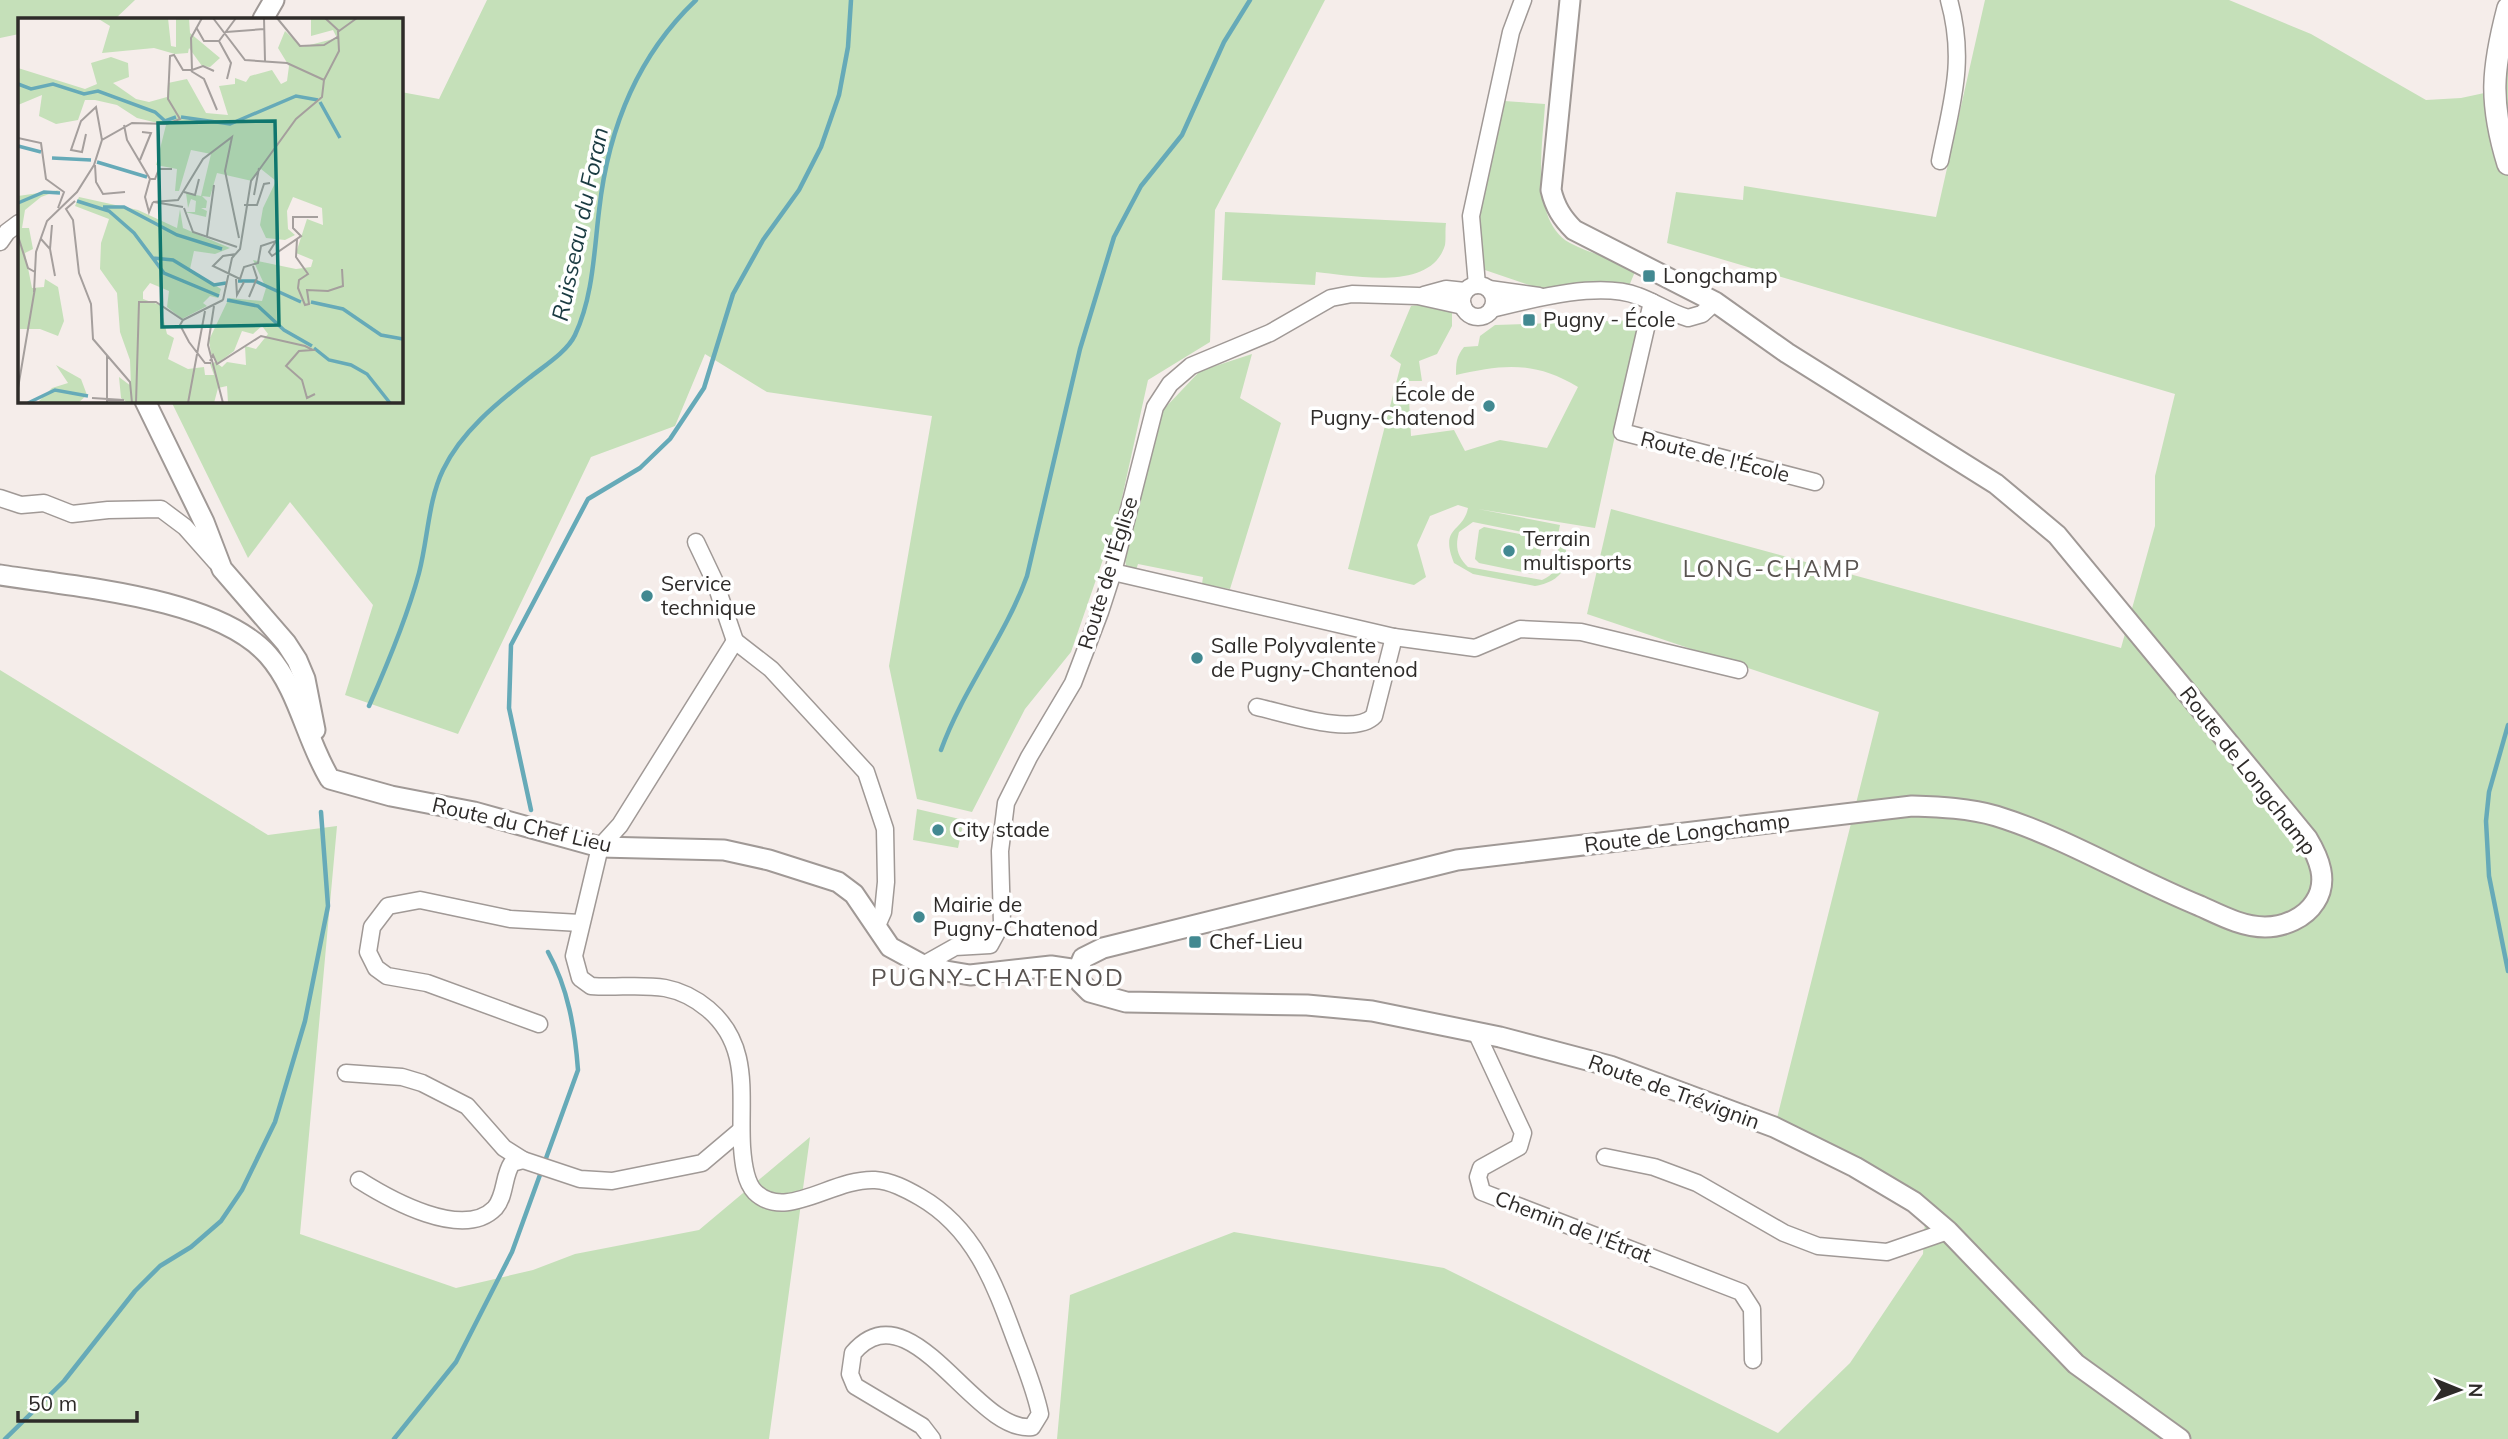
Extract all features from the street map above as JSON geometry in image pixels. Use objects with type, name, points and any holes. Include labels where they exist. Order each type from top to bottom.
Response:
[{"type":"main road","points":[[2508,8],[2494,70],[2493,100],[2508,163]]},
{"type":"street","points":[[264,18],[274,0]]},
{"type":"street","points":[[1523,0],[1511,32],[1471,216],[1474,293],[1469,314],[1479,317],[1492,309],[1545,297],[1597,291],[1636,295],[1670,313],[1688,318],[1702,314],[1707,298]]},
{"type":"street","name":"Route de Longchamp","points":[[1078,970],[1083,958],[1102,948],[1457,860],[1912,806],[1949,807],[1995,816],[2056,839],[2240,923],[2277,925],[2303,916],[2312,908],[2322,884],[2317,855],[2307,838],[2057,535],[1996,484],[1787,353],[1707,298],[1574,230],[1555,206],[1551,190],[1570,0]]},
{"type":"street","points":[[1940,161],[1959,62],[1958,33],[1950,0]]},
{"type":"street","points":[[0,243],[18,224]]},
{"type":"street","points":[[1474,293],[1545,297]]},
{"type":"street","points":[[1474,293],[1494,299],[1492,309]]},
{"type":"street","name":"Route de l'Église","points":[[923,965],[955,947],[990,945],[999,933],[1002,923],[1001,843],[1006,803],[1029,757],[1073,683],[1113,572],[1155,407],[1178,376],[1209,357],[1270,333],[1331,298],[1352,294],[1418,296],[1474,293]]},
{"type":"street","name":"Route de l'École","points":[[1652,302],[1622,432],[1815,482]]},
{"type":"street","points":[[145,402],[199,510],[222,569]]},
{"type":"street","points":[[0,498],[21,505],[44,503],[72,514],[161,509],[185,527],[286,643],[297,660],[308,691],[320,762]]},
{"type":"street","points":[[696,542],[716,582],[735,641],[771,669],[811,716],[866,772],[885,829],[886,882],[883,912],[876,928],[890,947],[923,965],[970,975],[1051,965],[1078,970]]},
{"type":"street","points":[[1113,572],[1394,637],[1475,649],[1520,629],[1581,632],[1739,670]]},
{"type":"street","points":[[0,575],[169,605],[226,623],[267,654],[291,690],[320,762]]},
{"type":"street","points":[[1257,707],[1344,726],[1367,723],[1374,716],[1394,637]]},
{"type":"street","points":[[735,641],[620,825],[600,847],[580,923],[574,965],[585,982],[591,986],[674,990],[705,1006],[725,1027],[739,1052],[742,1073],[743,1162],[752,1189],[764,1199],[782,1205],[842,1183],[886,1181],[906,1189],[942,1211],[957,1224],[980,1256],[1009,1322],[1040,1414],[1032,1427],[1022,1428],[1005,1420],[930,1357],[899,1337],[886,1334],[872,1336],[853,1353],[850,1374],[855,1386],[922,1426],[932,1439]]},
{"type":"street","name":"Route du Chef Lieu","points":[[320,762],[330,779],[391,796],[474,812],[600,847],[724,850],[769,860],[838,882],[854,894],[876,928]]},
{"type":"street","points":[[539,1024],[427,983],[387,975],[376,968],[368,951],[372,927],[388,906],[420,900],[510,919],[580,923]]},
{"type":"street","name":"Route de Trévignin","points":[[1078,970],[1080,982],[1090,992],[1126,1002],[1307,1005],[1372,1011],[1476,1032],[1610,1066],[1774,1127],[1855,1167],[1914,1202],[1948,1231],[2076,1364],[2180,1439]]},
{"type":"street","name":"Chemin de l'Étrat","points":[[1476,1032],[1522,1133],[1519,1147],[1481,1168],[1478,1177],[1482,1192],[1741,1292],[1752,1309],[1753,1360]]},
{"type":"street","points":[[346,1073],[402,1077],[447,1095],[467,1107],[504,1149],[529,1162],[580,1179],[612,1181],[702,1163],[741,1130]]},
{"type":"street","points":[[1605,1157],[1654,1167],[1696,1183],[1784,1233],[1818,1247],[1887,1252],[1948,1231]]},
{"type":"street","points":[[359,1180],[393,1201],[463,1221],[495,1207],[504,1190],[506,1172],[512,1163],[529,1162]]},
{"type":"green space","points":[[0,0],[135,0],[116,18],[18,18],[18,34],[0,38]]},
{"type":"green space","points":[[487,0],[1325,0],[1215,210],[1210,342],[1148,380],[1118,516],[1071,652],[1025,709],[972,812],[917,799],[889,666],[932,416],[767,392],[705,354],[675,426],[591,457],[458,734],[345,695],[373,605],[290,502],[248,558],[171,402],[402,402],[402,92],[439,99]]},
{"type":"green space","points":[[1985,0],[2229,0],[2311,34],[2426,100],[2461,98],[2489,92],[2508,44],[2508,1439],[1057,1439],[1070,1295],[1234,1232],[1444,1268],[1778,1433],[1850,1363],[1923,1254],[1925,1220],[1850,1176],[1772,1138],[1879,712],[1587,614],[1611,509],[2121,648],[2155,526],[2155,476],[2175,394],[1667,243],[1676,192],[1743,200],[1744,186],[1936,217]]},
{"type":"green space","points":[[1504,101],[1545,104],[1541,180],[1549,217],[1557,232],[1570,243],[1637,267],[1629,286],[1538,288],[1482,269],[1475,219]]},
{"type":"green space","points":[[1225,212],[1446,223],[1445,245],[1437,260],[1424,270],[1388,278],[1316,272],[1315,285],[1222,280]]},
{"type":"green space","points":[[1441,302],[1452,313],[1452,326],[1437,354],[1419,361],[1422,381],[1408,381],[1411,436],[1454,430],[1465,451],[1500,440],[1547,448],[1578,387],[1547,373],[1518,367],[1456,375],[1457,360],[1464,347],[1478,346],[1480,336],[1495,325],[1640,320],[1595,528],[1478,509],[1560,525],[1558,535],[1564,541],[1568,561],[1559,575],[1551,581],[1535,586],[1473,574],[1454,563],[1449,542],[1468,508],[1458,505],[1430,516],[1417,545],[1426,577],[1414,585],[1348,569],[1401,364],[1390,356],[1411,306]],"holes":[[[1473,522],[1551,538],[1558,550],[1559,562],[1553,572],[1542,580],[1468,567],[1461,559],[1457,547],[1459,532]]]},
{"type":"green space","points":[[1252,354],[1240,398],[1281,423],[1230,589],[1202,584],[1203,577],[1138,564],[1135,573],[1127,571],[1125,560],[1162,411],[1200,371]]},
{"type":"green space","name":"Terrain multisports","points":[[1484,527],[1540,538],[1543,542],[1537,571],[1532,574],[1479,563],[1475,559],[1479,530]]},
{"type":"green space","points":[[0,670],[268,835],[337,826],[300,1234],[456,1288],[533,1270],[575,1254],[699,1230],[810,1137],[769,1439],[0,1439]]},
{"type":"green space","name":"City stade","points":[[917,809],[964,820],[958,848],[913,840]]},
{"type":"waterway","name":"Ruisseau du Foran","points":[[369,706],[397,640],[414,590],[434,494],[443,470],[460,443],[481,419],[561,353],[575,335],[586,305],[603,181],[618,123],[641,70],[675,22],[696,0]]},
{"type":"waterway","points":[[531,810],[509,708],[511,645],[588,499],[640,468],[670,439],[704,388],[733,294],[763,240],[799,190],[821,147],[839,95],[848,47],[851,0]]},
{"type":"waterway","points":[[941,750],[1027,576],[1080,349],[1114,237],[1141,186],[1182,135],[1224,42],[1250,0]]},
{"type":"waterway","points":[[2508,725],[2489,792],[2486,821],[2489,876],[2508,971]]},
{"type":"waterway","name":"Ruisseau du Foran","points":[[5,1439],[64,1381],[135,1291],[160,1266],[191,1247],[221,1221],[242,1190],[275,1122],[305,1021],[328,906],[321,812]]},
{"type":"waterway","points":[[394,1439],[456,1362],[512,1252],[578,1070],[569,1009],[561,980],[548,952]]},
{"type":"place","name":"Longchamp","points":[[1649,276]]},
{"type":"place","name":"Pugny - École","points":[[1529,320]]},
{"type":"place","name":"École de Pugny-Chatenod","points":[[1489,406]]},
{"type":"place","name":"Terrain multisports","points":[[1509,551]]},
{"type":"place","name":"Service technique","points":[[647,596]]},
{"type":"place","name":"Salle Polyvalente de Pugny-Chantenod","points":[[1197,658]]},
{"type":"place","name":"City stade","points":[[938,830]]},
{"type":"place","name":"Mairie de Pugny-Chatenod","points":[[919,917]]},
{"type":"place","name":"Chef-Lieu","points":[[1195,942]]},
{"type":"district","name":"LONG-CHAMP","points":[[1772,569]]},
{"type":"district","name":"PUGNY-CHATENOD","points":[[998,978]]}]
